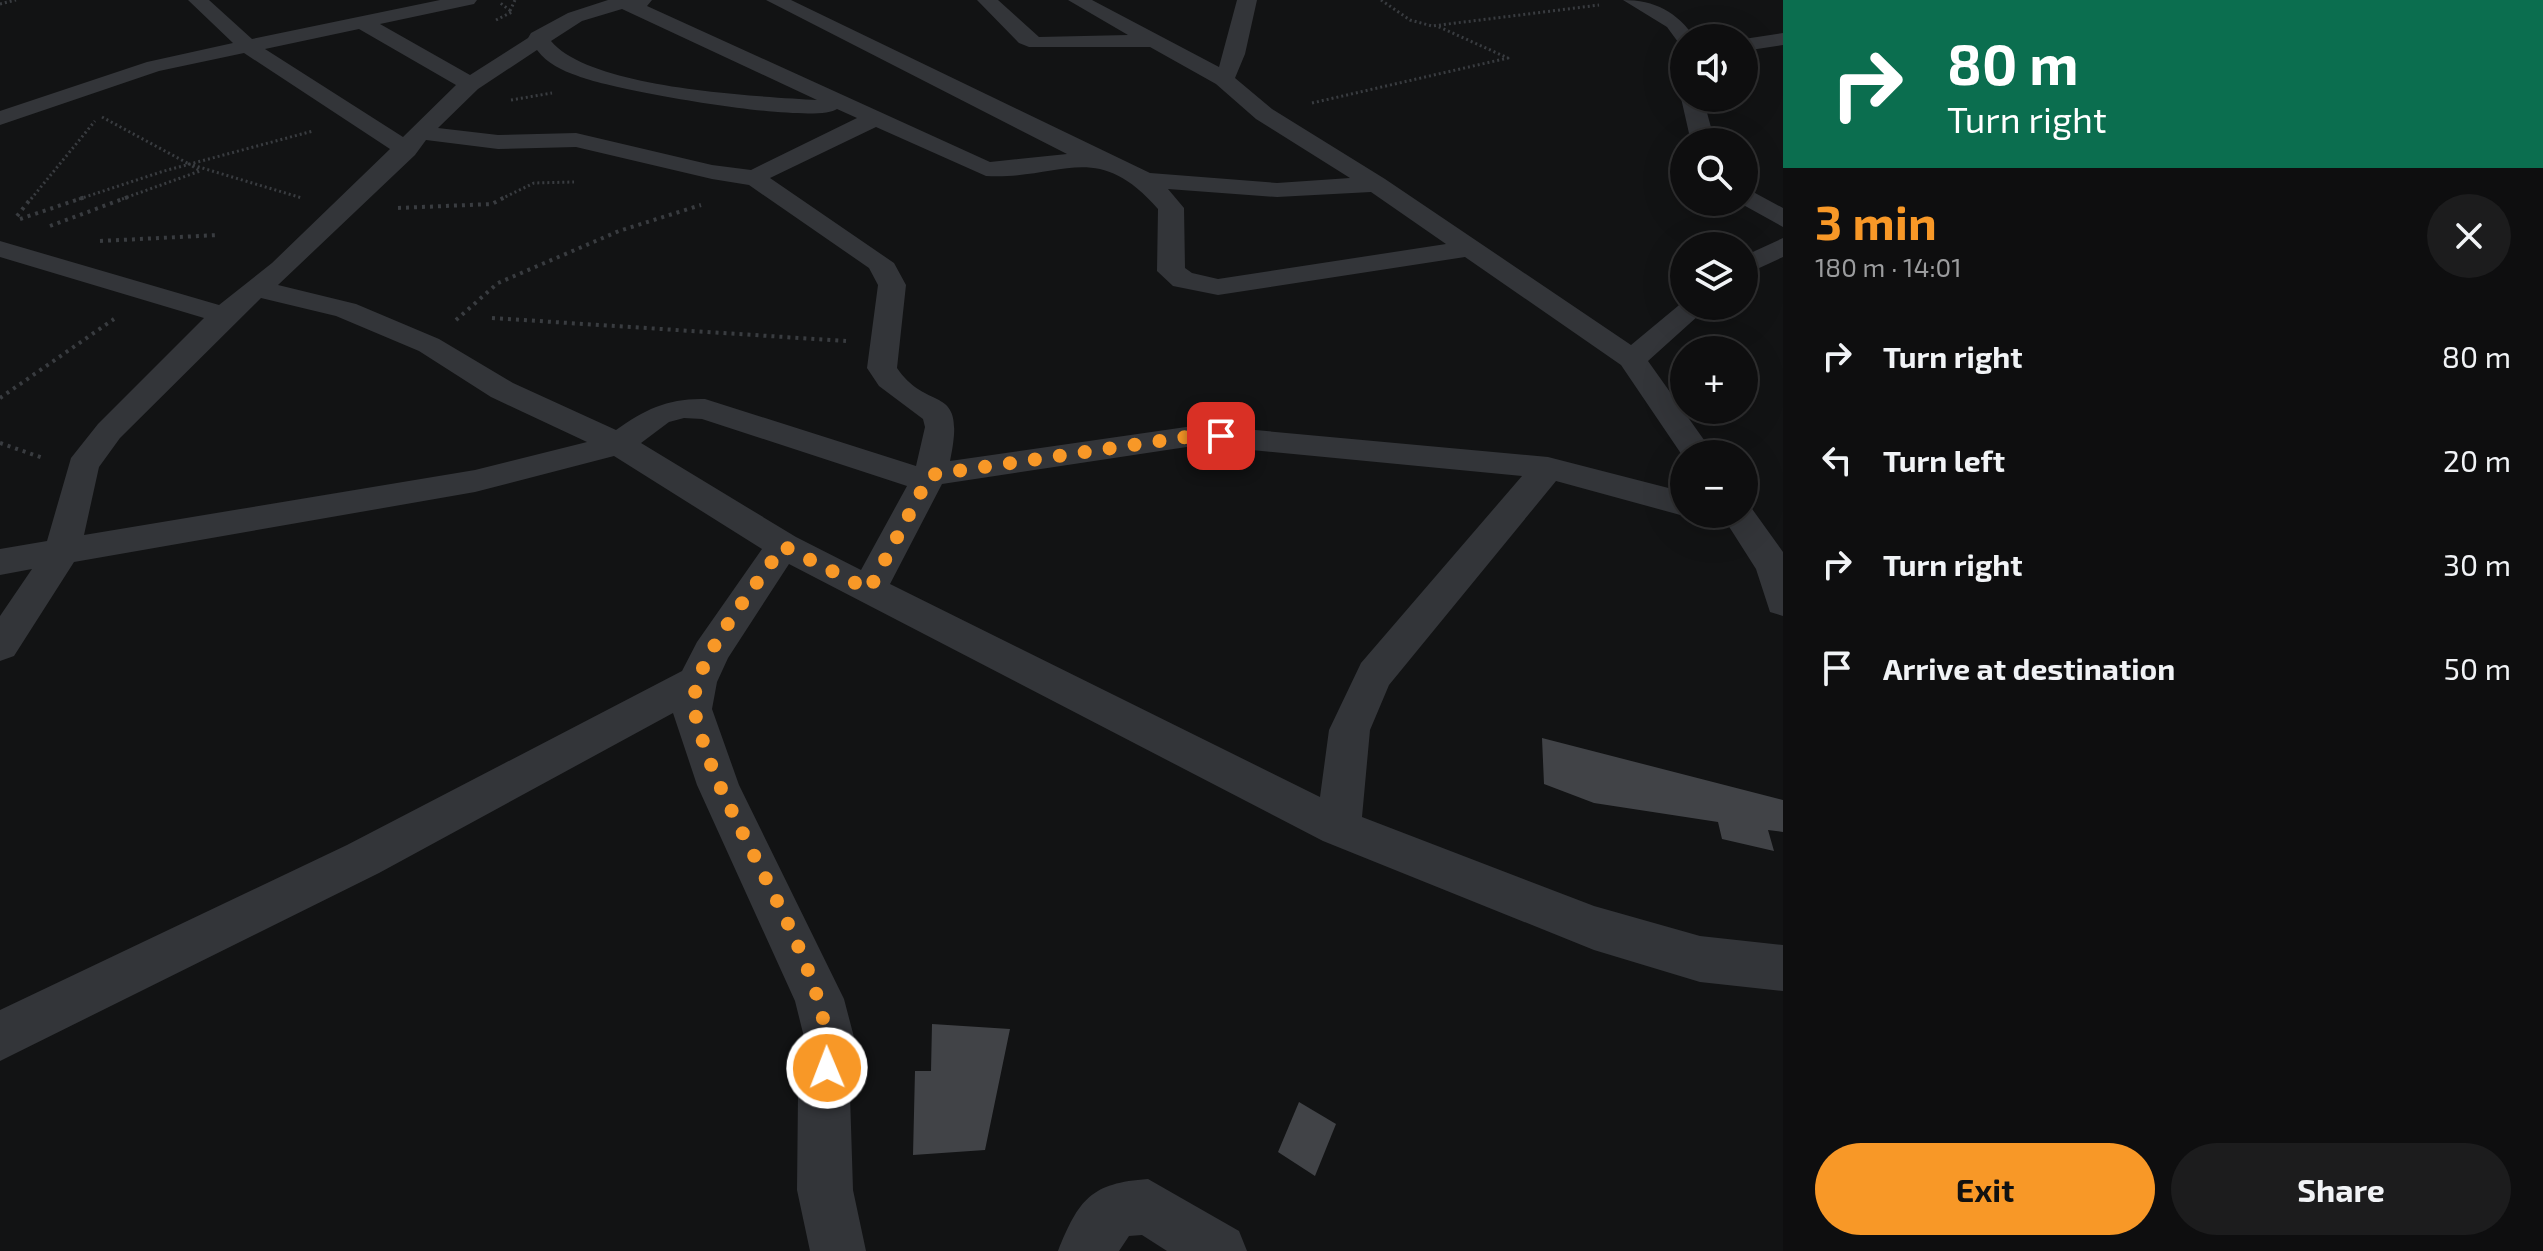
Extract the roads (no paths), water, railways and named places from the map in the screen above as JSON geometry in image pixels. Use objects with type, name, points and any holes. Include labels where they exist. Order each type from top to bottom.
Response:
[{"type":"street","points":[[198,0],[250,48],[358,119],[415,142],[511,142],[552,137],[578,140],[640,152],[705,173],[760,182],[880,263],[889,274],[891,297],[882,368],[890,380],[938,415],[941,427],[929,478],[869,590]]},
{"type":"street","points":[[0,118],[139,70],[467,0]]},
{"type":"street","points":[[0,646],[62,552],[83,466],[109,431],[224,315],[282,269],[415,142],[470,84],[538,37],[575,17],[621,1],[666,0]]},
{"type":"street","points":[[776,0],[1092,157],[1146,180],[1277,190],[1376,184]]},
{"type":"street","points":[[987,0],[1026,39],[1036,43],[1149,41]]},
{"type":"street","points":[[1078,0],[1224,79],[1264,114],[1376,184],[1632,359],[1688,440]]},
{"type":"street","points":[[1224,79],[1235,54],[1247,0]]},
{"type":"street","points":[[1634,0],[1675,24]]},
{"type":"street","points":[[621,1],[986,169],[1005,170],[1092,157]]},
{"type":"street","points":[[365,24],[470,84]]},
{"type":"street","points":[[538,37],[549,53],[567,65],[620,81],[863,114]]},
{"type":"street","points":[[1758,43],[1783,39]]},
{"type":"street","points":[[760,182],[764,170],[863,114]]},
{"type":"street","points":[[1146,180],[1171,208],[1171,271],[1199,285],[1218,287],[1471,248]]},
{"type":"street","points":[[1758,204],[1783,219]]},
{"type":"street","points":[[11,229],[150,294],[224,315]]},
{"type":"street","points":[[1758,259],[1783,246]]},
{"type":"street","points":[[256,288],[346,310],[429,345],[502,390],[619,444],[783,546],[1339,828],[1594,928],[1700,959],[1783,968]]},
{"type":"street","points":[[1632,359],[1678,320]]},
{"type":"street","points":[[0,562],[475,481],[619,444],[658,415],[683,408],[705,409],[929,478],[1200,435],[1548,468],[1670,500]]},
{"type":"street","points":[[1339,828],[1348,727],[1358,701],[1375,674],[1548,468]]},
{"type":"street","points":[[1743,528],[1780,580]]},
{"type":"street","points":[[783,546],[711,652],[697,682],[692,709],[718,785],[819,999],[830,1041],[824,1095],[825,1190],[838,1251]]},
{"type":"street","points":[[0,1036],[387,846],[697,682]]},
{"type":"street","points":[[1086,1251],[1114,1209],[1148,1207],[1219,1251]]}]
